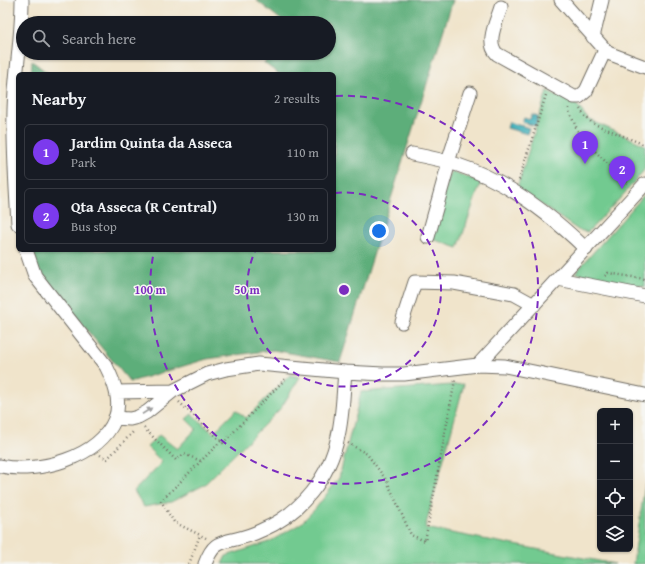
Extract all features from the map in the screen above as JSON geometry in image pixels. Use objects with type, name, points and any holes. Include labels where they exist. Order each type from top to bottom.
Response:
[{"type":"street","points":[[22,0],[22,16]]},
{"type":"street","points":[[561,0],[608,53],[645,67]]},
{"type":"street","points":[[593,37],[602,0]]},
{"type":"street","points":[[501,7],[492,39],[493,50],[497,54],[569,97],[579,97],[583,95],[605,50]]},
{"type":"street","points":[[17,72],[19,60]]},
{"type":"street","points":[[16,88],[14,110],[16,196]]},
{"type":"street","points":[[428,237],[448,162],[470,93]]},
{"type":"street","points":[[412,154],[448,162],[474,171],[515,192],[566,230],[586,249]]},
{"type":"street","points":[[478,365],[642,188]]},
{"type":"street","points":[[0,466],[29,468],[66,461],[82,454],[106,433],[115,418],[117,400],[113,380],[102,361],[35,276],[27,252]]},
{"type":"street","points":[[558,279],[645,296]]},
{"type":"street","points":[[402,322],[415,282],[454,283],[514,294],[534,305]]},
{"type":"street","points":[[115,418],[137,421],[171,392],[207,374],[242,366],[259,364],[383,374],[456,374],[478,365],[505,366],[645,395]]},
{"type":"street","points":[[205,564],[210,553],[218,544],[224,541],[250,535],[276,523],[298,507],[316,486],[330,461],[338,438],[345,372]]},
{"type":"street","points":[[116,392],[171,392]]},
{"type":"path","points":[[520,178],[547,94]]},
{"type":"path","points":[[569,97],[578,105],[585,116],[592,123],[645,145]]},
{"type":"path","points":[[569,97],[569,111],[580,136],[630,186],[642,188]]},
{"type":"path","points":[[171,392],[224,443],[299,367]]},
{"type":"path","points":[[456,374],[462,380]]},
{"type":"path","points":[[447,381],[456,374]]},
{"type":"path","points":[[351,445],[367,454],[387,481],[411,535],[425,541],[456,374]]},
{"type":"path","points":[[90,447],[107,459],[137,421],[176,460],[184,454],[201,460]]},
{"type":"path","points":[[218,544],[174,522],[161,501],[221,441]]},
{"type":"path","points":[[344,448],[345,442]]},
{"type":"path","points":[[189,564],[200,535]]},
{"type":"green space","points":[[256,0],[453,0],[340,362],[273,350],[207,359],[130,382],[37,270],[33,252],[336,252],[336,72],[276,72],[264,63],[267,60],[336,60],[336,16],[276,16]]},
{"type":"green space","points":[[32,61],[46,72],[31,72]]},
{"type":"green space","points":[[547,91],[577,105],[588,119],[645,145],[645,169],[625,193],[588,232],[578,230],[517,188]]},
{"type":"green space","points":[[451,171],[481,182],[458,248],[429,238]]},
{"type":"green space","points":[[645,194],[645,287],[575,273]]},
{"type":"green space","points":[[290,375],[300,377],[281,408],[204,485],[171,502],[144,507],[134,491],[162,462],[147,447],[159,435],[177,449],[196,429],[186,419],[192,414],[213,433],[236,410],[246,418]]},
{"type":"green space","points":[[464,384],[425,528],[615,564],[222,564],[226,556],[269,542],[300,524],[316,508],[339,478],[361,392]]},
{"type":"green space","points":[[645,484],[645,564],[633,564]]},
{"type":"water","points":[[532,114],[538,116],[535,126],[522,122],[524,117],[530,119]]},
{"type":"water","points":[[509,122],[529,128],[527,134],[507,128]]},
{"type":"place","name":"Jardim Quinta da Asseca","points":[[585,164]]},
{"type":"place","name":"Qta Asseca (R Central)","points":[[622,189]]}]
